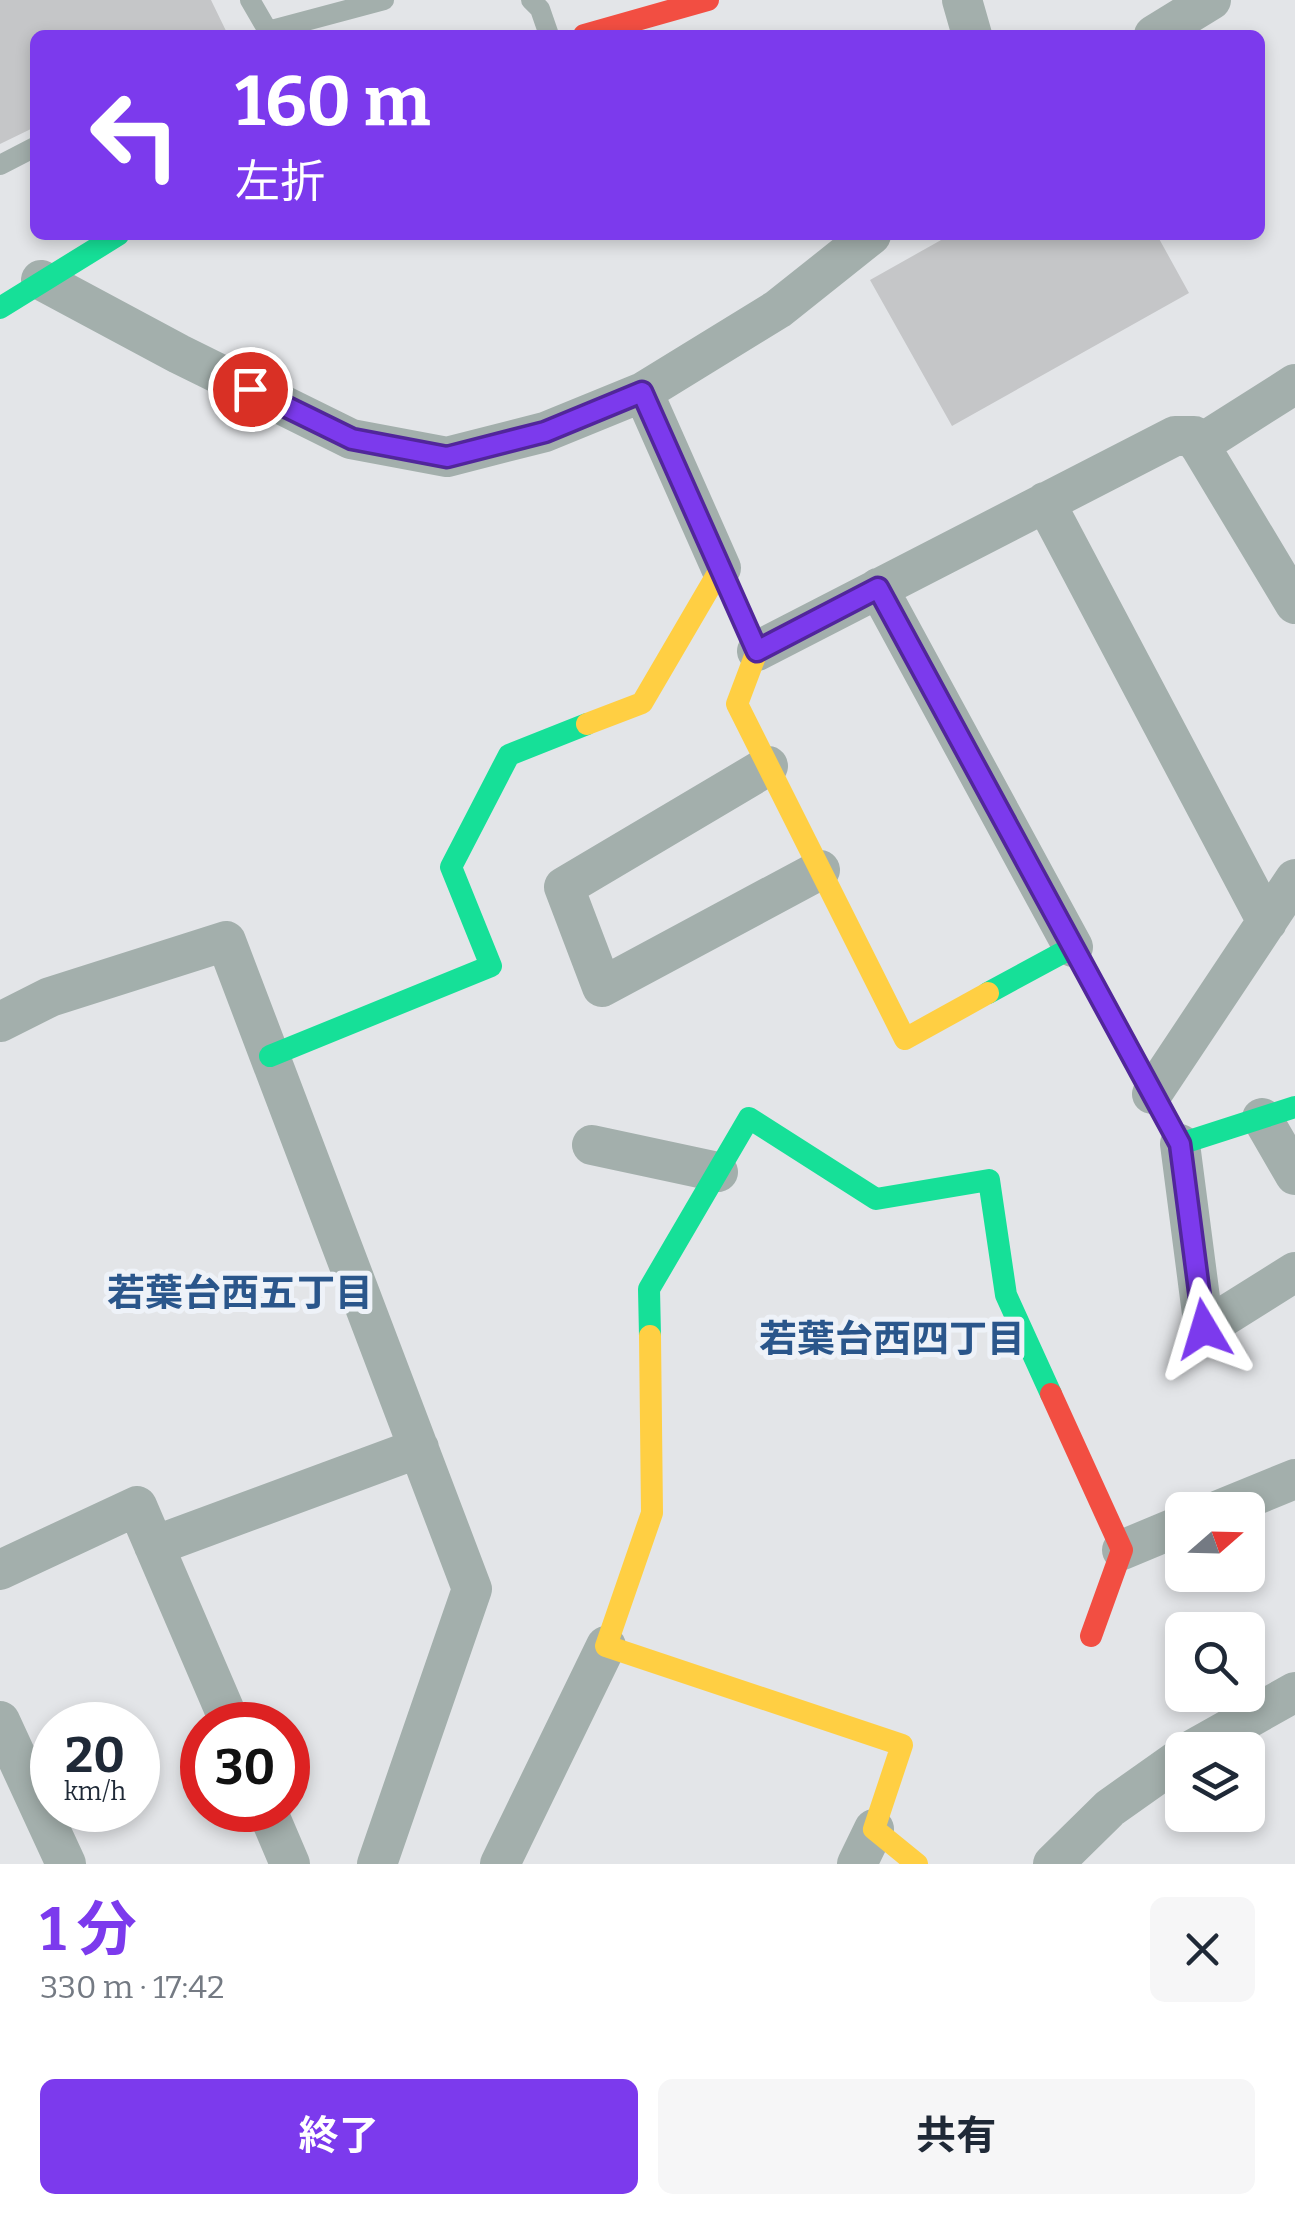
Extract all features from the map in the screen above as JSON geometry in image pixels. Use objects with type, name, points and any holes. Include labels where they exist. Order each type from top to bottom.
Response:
[{"type":"street","points":[[602,30],[708,0]]},
{"type":"street","points":[[962,0],[971,30]]},
{"type":"street","points":[[1162,30],[1211,0]]},
{"type":"street","points":[[0,308],[109,240]]},
{"type":"street","points":[[41,280],[179,354],[352,439],[447,457],[545,432],[642,392],[778,309],[866,240]]},
{"type":"street","points":[[1200,445],[1295,384]]},
{"type":"street","points":[[642,392],[757,651]]},
{"type":"street","points":[[1073,947],[905,1039],[737,704],[757,651],[1175,436],[1194,436],[1295,604]]},
{"type":"street","points":[[1046,502],[1267,922]]},
{"type":"street","points":[[270,1056],[491,966],[451,867],[510,754],[642,703],[720,568]]},
{"type":"street","points":[[878,588],[1180,1144],[1204,1329],[1295,1272]]},
{"type":"street","points":[[768,766],[564,887],[602,987],[820,870]]},
{"type":"street","points":[[1152,1094],[1295,878]]},
{"type":"street","points":[[0,1022],[50,997],[226,941],[472,1588],[377,1864]]},
{"type":"street","points":[[1180,1144],[1285,1108],[1295,1175]]},
{"type":"street","points":[[500,1864],[606,1646],[652,1514],[648,1289],[749,1118],[876,1199],[988,1180],[1006,1295],[1122,1550],[1090,1636]]},
{"type":"street","points":[[592,1146],[718,1172]]},
{"type":"street","points":[[154,1546],[419,1448]]},
{"type":"street","points":[[1263,1492],[1295,1479]]},
{"type":"street","points":[[0,1570],[137,1506],[221,1702]]},
{"type":"street","points":[[1122,1550],[1165,1532]]},
{"type":"street","points":[[606,1646],[902,1745],[865,1847],[917,1864]]},
{"type":"street","points":[[1224,1732],[1295,1692]]},
{"type":"street","points":[[0,1721],[66,1864]]},
{"type":"street","points":[[1053,1864],[1110,1808],[1165,1769]]},
{"type":"street","points":[[276,1832],[290,1864]]},
{"type":"lane","points":[[250,0],[262,30]]},
{"type":"lane","points":[[274,30],[384,0]]},
{"type":"lane","points":[[536,3],[547,30]]},
{"type":"lane","points":[[0,165],[30,150]]},
{"type":"building","points":[[0,0],[211,0],[226,30],[30,30],[30,129],[0,144]]},
{"type":"building","points":[[941,240],[1160,240],[1189,293],[952,426],[870,280]]},
{"type":"traffic: fast","points":[[0,308],[110,240]]},
{"type":"traffic: fast","points":[[270,1056],[491,966],[451,867],[509,755],[587,724]]},
{"type":"traffic: fast","points":[[988,993],[1073,947],[1180,1144],[1295,1107]]},
{"type":"traffic: fast","points":[[650,1336],[649,1289],[749,1118],[876,1199],[989,1180],[1006,1295],[1051,1394]]},
{"type":"traffic: slow","points":[[587,724],[642,703],[721,568],[757,651],[737,704],[905,1039],[988,993]]},
{"type":"traffic: slow","points":[[650,1336],[652,1513],[606,1646],[902,1745],[874,1829],[917,1864]]},
{"type":"traffic: jam","points":[[602,30],[708,0]]},
{"type":"traffic: jam","points":[[1051,1394],[1122,1550],[1091,1636]]},
{"type":"district","name":"若葉台西五丁目","points":[[240,1293]]},
{"type":"district","name":"若葉台西四丁目","points":[[892,1339]]},
{"type":"route","points":[[250,389],[352,439],[447,457],[545,432],[642,392],[757,651],[878,588],[1180,1144],[1204,1329]]}]
